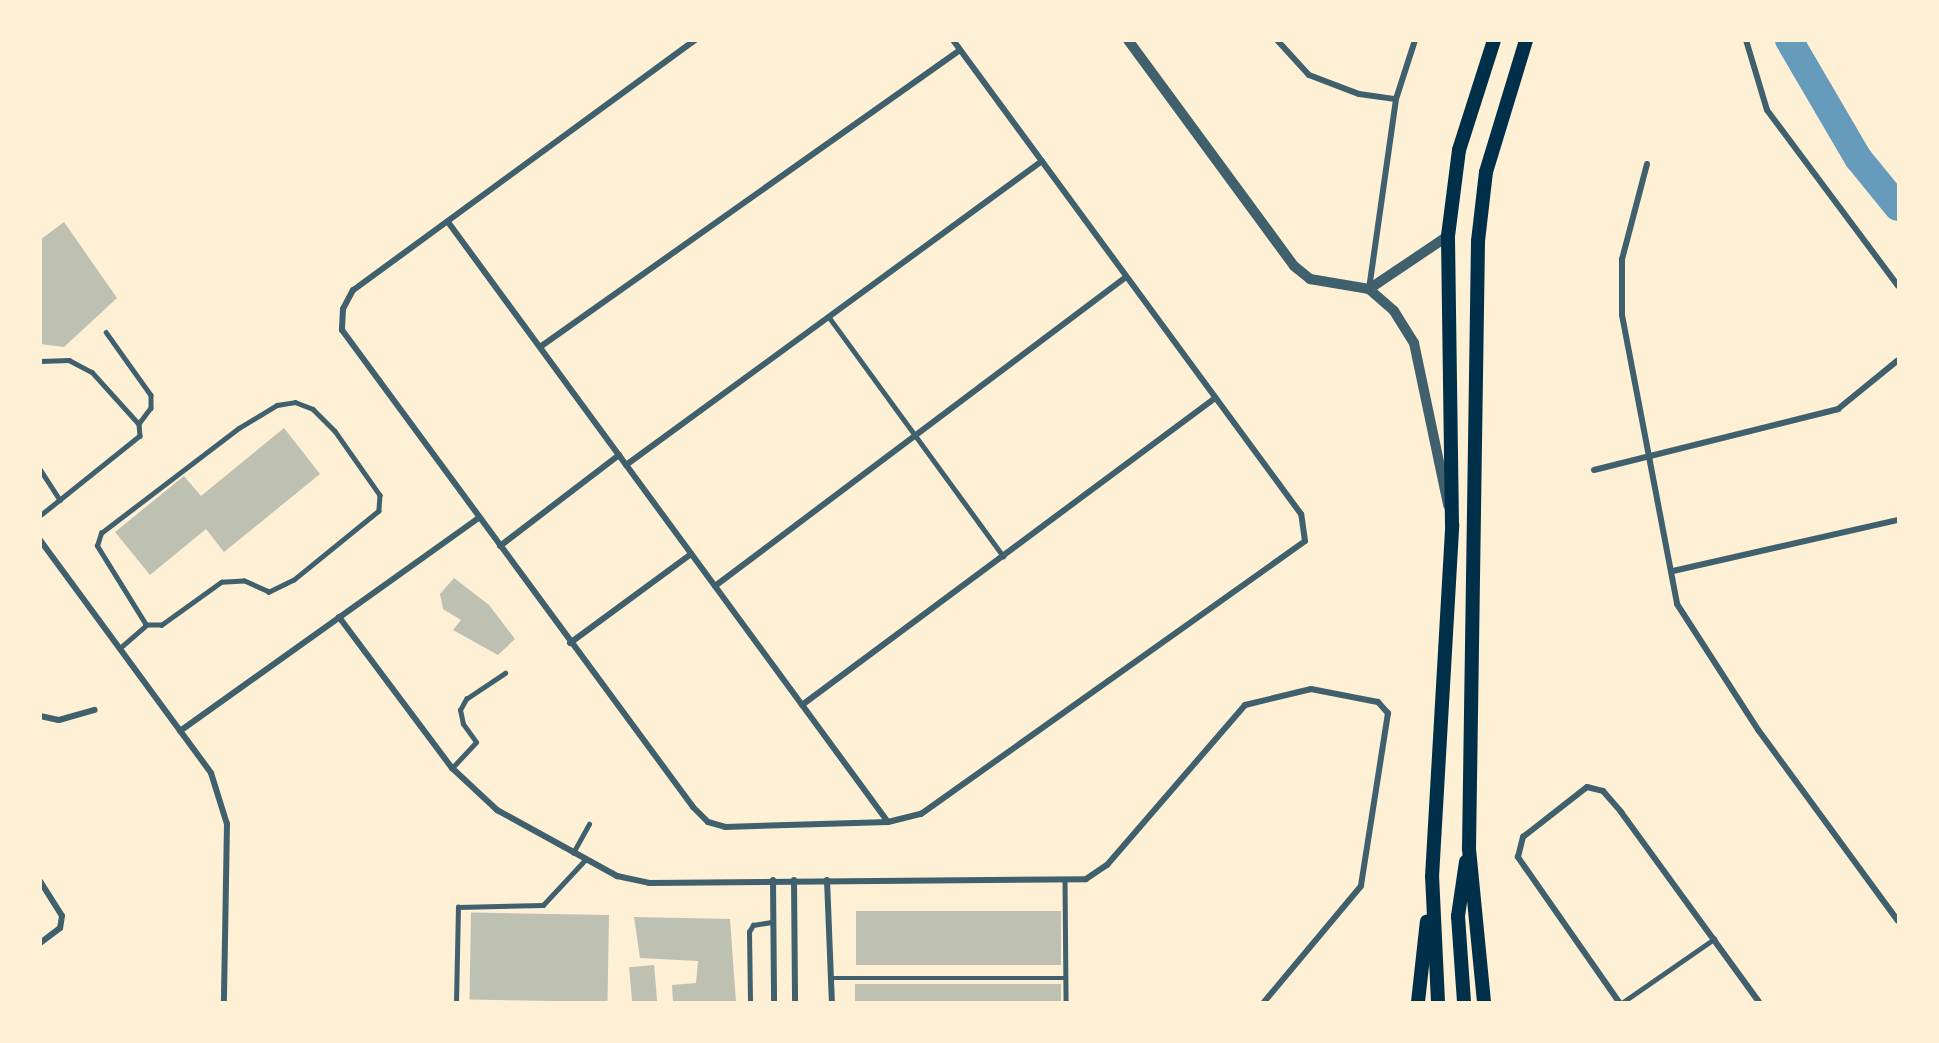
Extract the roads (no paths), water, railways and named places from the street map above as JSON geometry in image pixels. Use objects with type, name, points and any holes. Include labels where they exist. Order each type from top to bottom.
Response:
[{"type":"highway","points":[[1418,1002],[1432,877],[1452,525],[1448,236],[1459,150],[1494,40]]},
{"type":"highway","points":[[1484,1002],[1469,848],[1478,241],[1486,172],[1526,40]]},
{"type":"highway","points":[[1464,1002],[1459,893],[1469,848]]},
{"type":"highway","points":[[1432,877],[1438,1002]]},
{"type":"street","points":[[695,40],[353,290],[343,309],[342,330],[570,643],[708,822],[725,827],[888,822],[921,814],[1305,541],[1301,514],[953,40]]},
{"type":"street","points":[[1128,40],[1294,266],[1334,286],[1369,289],[1394,311],[1414,343],[1452,525]]},
{"type":"street","points":[[1277,40],[1309,75],[1359,94],[1396,99]]},
{"type":"street","points":[[1369,289],[1396,99],[1415,40]]},
{"type":"street","points":[[1746,40],[1767,110],[1899,286]]},
{"type":"street","points":[[540,347],[960,50]]},
{"type":"street","points":[[626,465],[1042,161]]},
{"type":"street","points":[[1647,164],[1622,259],[1622,315],[1681,612],[1899,921]]},
{"type":"street","points":[[448,222],[888,822]]},
{"type":"street","points":[[1369,289],[1448,236]]},
{"type":"street","points":[[715,586],[1126,277]]},
{"type":"street","points":[[1594,470],[1838,409],[1899,360]]},
{"type":"street","points":[[802,705],[1215,398]]},
{"type":"street","points":[[500,546],[619,455]]},
{"type":"street","points":[[180,731],[479,518]]},
{"type":"street","points":[[1673,571],[1899,520]]},
{"type":"street","points":[[40,540],[211,773],[227,824],[224,1002]]},
{"type":"street","points":[[570,643],[691,554]]},
{"type":"street","points":[[339,617],[452,768],[497,810],[616,876],[649,882],[1086,879],[1107,865],[1245,705],[1311,689],[1378,702],[1388,713],[1361,886],[1264,1002]]},
{"type":"street","points":[[40,716],[59,720],[95,710]]},
{"type":"street","points":[[1621,1002],[1520,864],[1522,837],[1581,789],[1603,791],[1759,1002]]},
{"type":"street","points":[[773,880],[774,1002]]},
{"type":"street","points":[[794,880],[795,1002]]},
{"type":"street","points":[[827,880],[832,1002]]},
{"type":"street","points":[[40,881],[62,916],[60,928],[40,943]]},
{"type":"lane","points":[[829,317],[1002,556]]},
{"type":"lane","points":[[106,332],[151,395],[151,408],[139,424]]},
{"type":"lane","points":[[40,361],[69,360],[92,372],[139,424],[140,436],[40,516]]},
{"type":"lane","points":[[120,648],[146,625],[162,625],[222,582],[244,581],[269,592],[278,588],[379,511],[380,495],[313,409],[295,402],[277,405],[101,533],[97,546],[146,625]]},
{"type":"lane","points":[[40,469],[60,500]]},
{"type":"lane","points":[[452,768],[476,742],[463,724],[460,710],[466,699],[505,673]]},
{"type":"lane","points":[[572,853],[589,824]]},
{"type":"lane","points":[[456,1002],[458,907],[543,905],[585,860]]},
{"type":"lane","points":[[1065,879],[1066,1002]]},
{"type":"lane","points":[[750,1002],[749,932],[753,925],[773,922]]},
{"type":"lane","points":[[1621,1002],[1714,939]]},
{"type":"lane","points":[[831,978],[1065,978]]},
{"type":"waterway","points":[[1789,40],[1858,158],[1898,207]]}]
